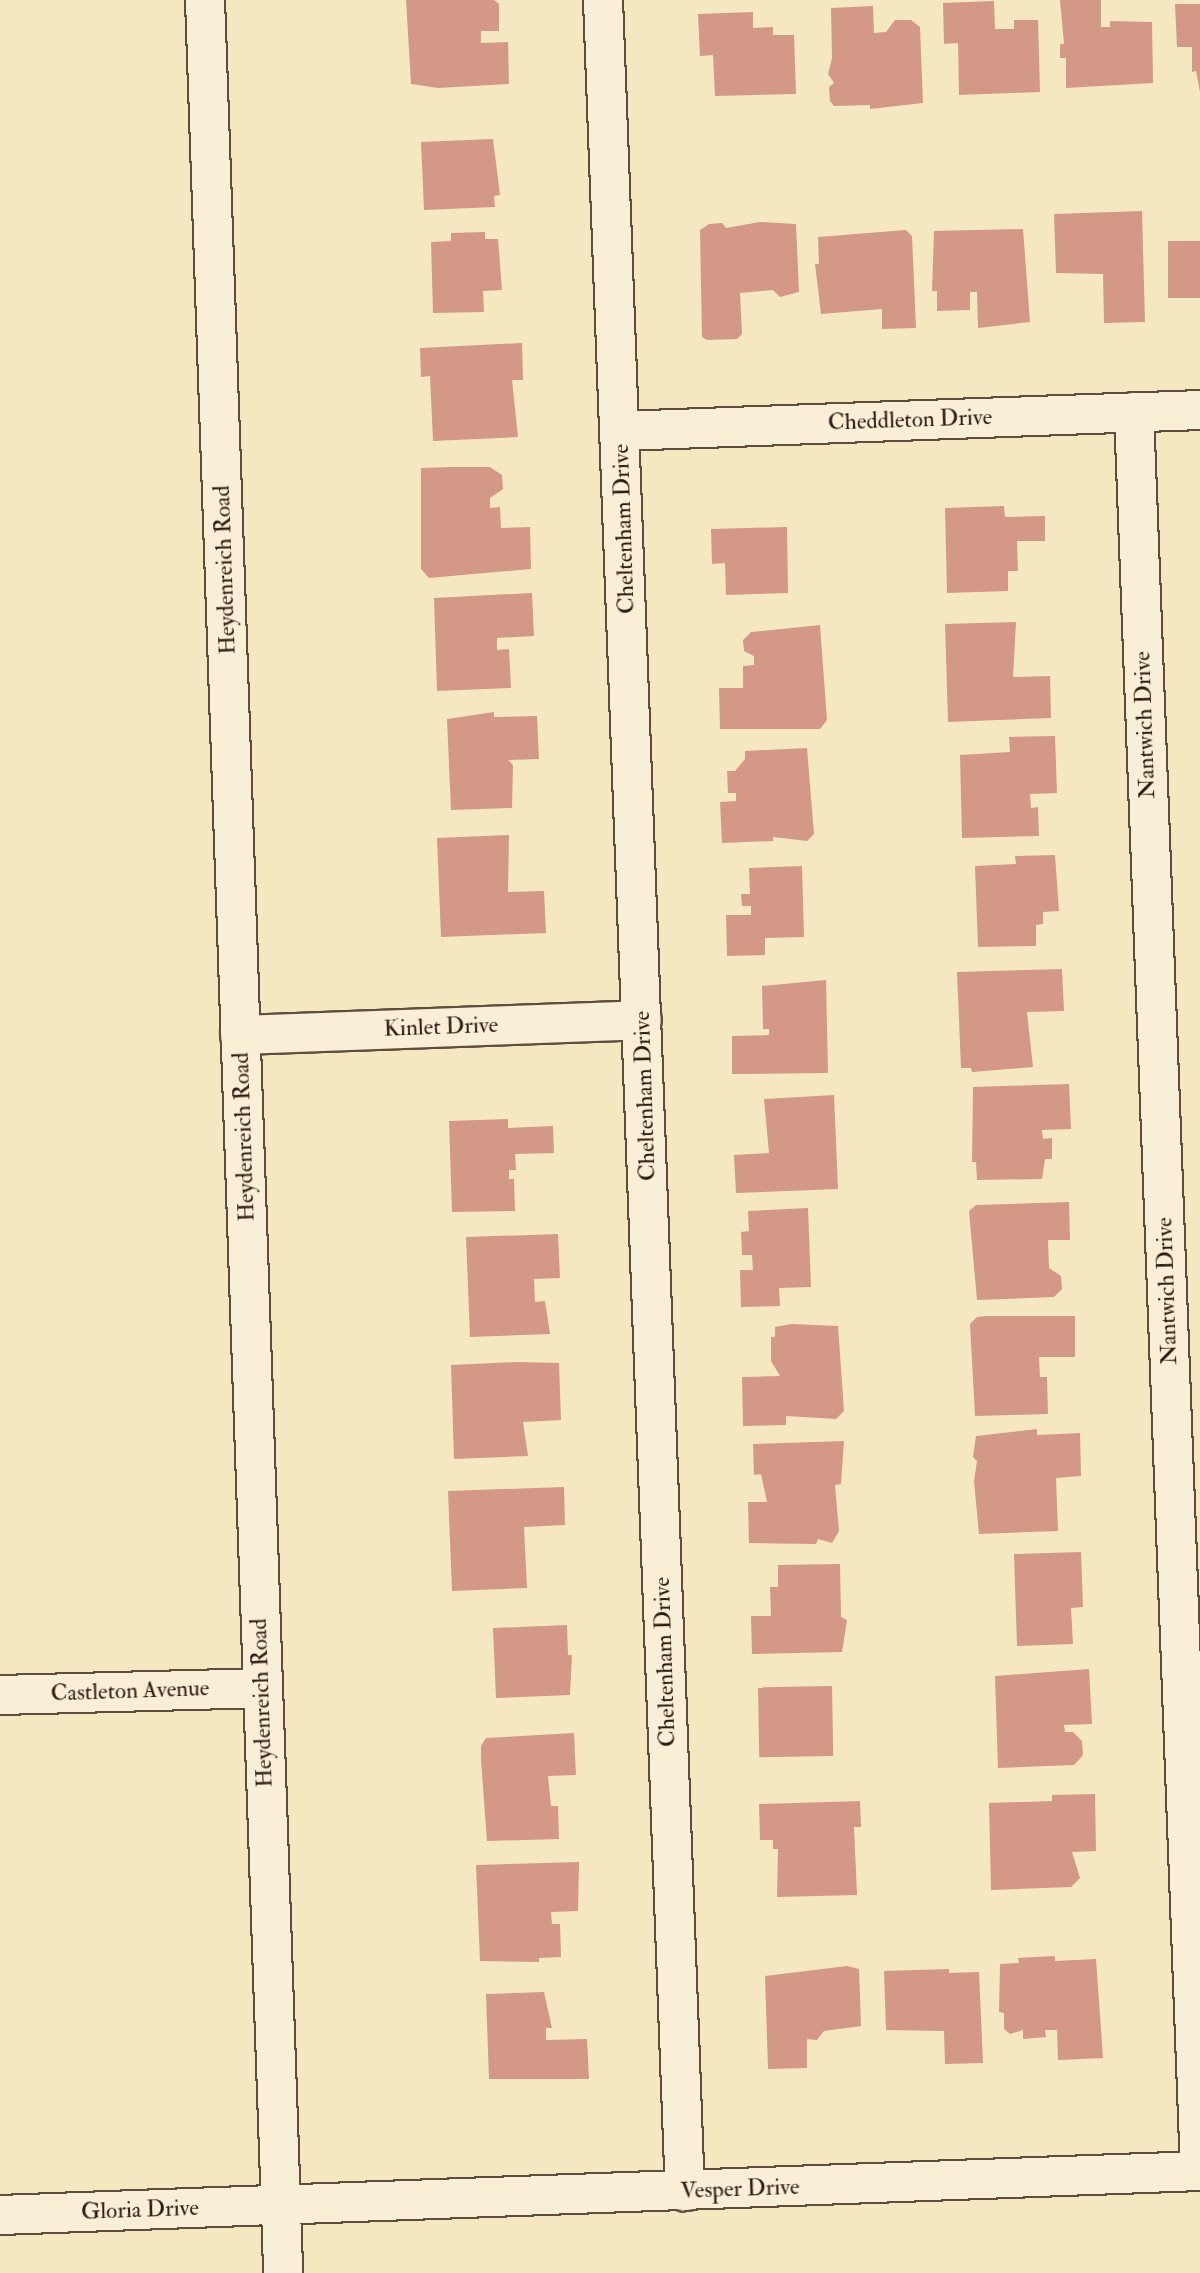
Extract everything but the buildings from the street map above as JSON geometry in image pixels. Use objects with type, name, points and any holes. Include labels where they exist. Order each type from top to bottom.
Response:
[{"type":"street","name":"Heydenreich Road","points":[[205,0],[283,2273]]},
{"type":"street","name":"Cheltenham Drive","points":[[603,0],[685,2191]]},
{"type":"street","name":"Cheddleton Drive","points":[[620,430],[1200,410]]},
{"type":"street","name":"Nantwich Drive","points":[[1134,412],[1200,2171]]},
{"type":"street","name":"Kinlet Drive","points":[[240,1035],[642,1020]]},
{"type":"street","name":"Castleton Avenue","points":[[0,1695],[261,1688]]},
{"type":"street","name":"Vesper Drive","points":[[280,2204],[1200,2171]]},
{"type":"street","name":"Gloria Drive","points":[[0,2215],[280,2204]]}]
